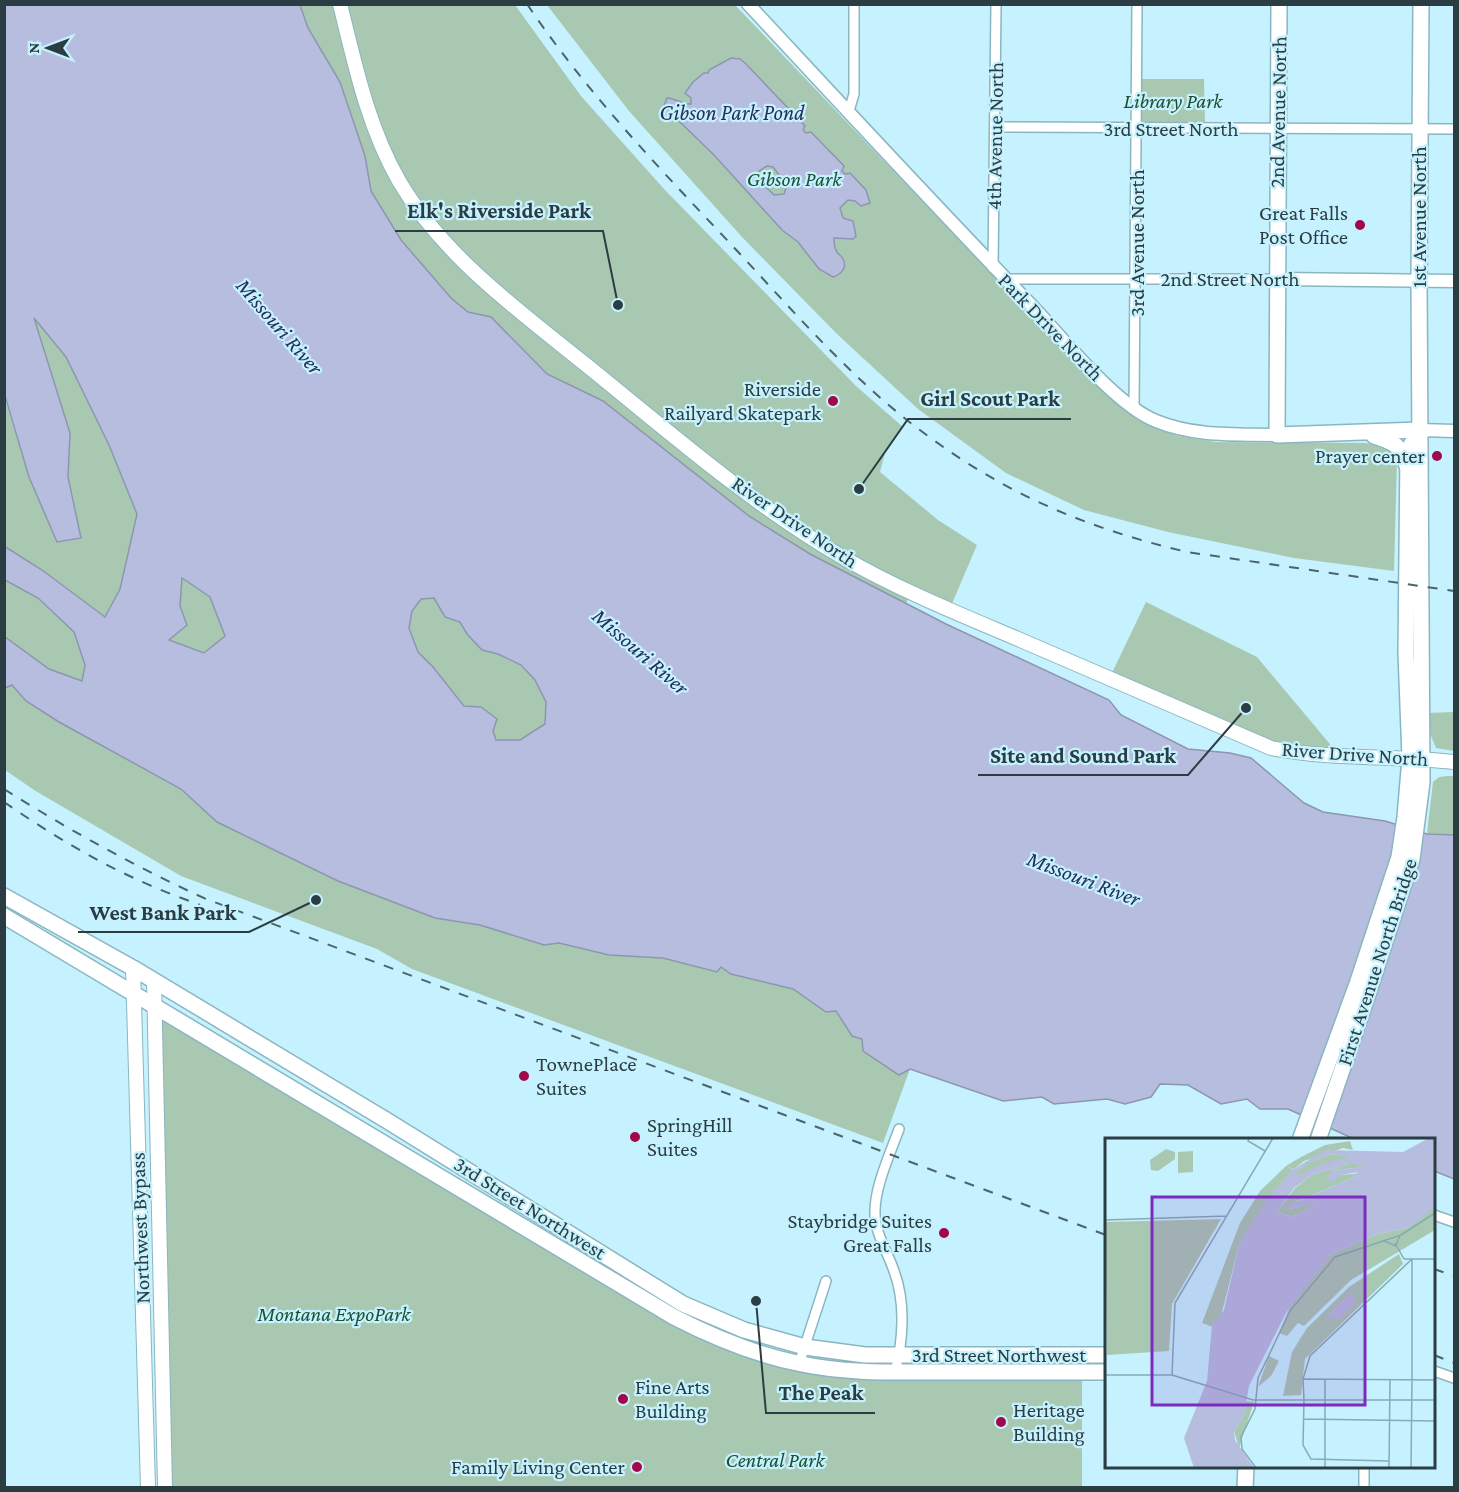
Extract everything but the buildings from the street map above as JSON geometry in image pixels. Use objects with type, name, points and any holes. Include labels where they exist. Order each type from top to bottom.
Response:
[{"type":"main road","name":"River Drive North","points":[[340,4],[362,92],[374,128],[400,182],[433,228],[465,262],[533,323],[773,511],[844,558],[916,594],[1271,748],[1322,756],[1416,758],[1455,762]]},
{"type":"main road","name":"2nd Avenue North","points":[[1277,435],[1279,4]]},
{"type":"main road","name":"1st Avenue North","points":[[1416,782],[1420,654],[1421,4]]},
{"type":"main road","name":"1st Avenue North","points":[[1416,758],[1406,653],[1408,450],[1420,430]]},
{"type":"main road","name":"Park Drive North","points":[[1277,435],[1420,430]]},
{"type":"main road","points":[[1362,432],[1390,440],[1402,451],[1408,471]]},
{"type":"main road","name":"First Avenue North Bridge","points":[[1301,1136],[1357,984],[1399,857],[1416,782]]},
{"type":"main road","name":"First Avenue North Bridge","points":[[1318,1138],[1412,859],[1416,782]]},
{"type":"main road","name":"3rd Street Northwest","points":[[4,896],[133,968],[488,1182],[683,1304],[744,1330],[805,1347],[866,1355],[1105,1355]]},
{"type":"main road","name":"3rd Street Northwest","points":[[4,916],[706,1334],[751,1351],[799,1364],[859,1371],[1105,1372]]},
{"type":"main road","name":"Northwest Bypass","points":[[133,968],[148,1488]]},
{"type":"main road","name":"Northwest Bypass","points":[[153,981],[165,1488]]},
{"type":"main road","points":[[1235,1468],[1235,1488]]},
{"type":"main road","points":[[1245,1488],[1246,1468]]},
{"type":"street","name":"Park Drive North","points":[[748,4],[993,268],[1110,389],[1134,409],[1156,421],[1207,434],[1277,435]]},
{"type":"street","points":[[849,111],[854,94],[854,4]]},
{"type":"street","name":"4th Avenue North","points":[[993,268],[996,4]]},
{"type":"street","name":"3rd Avenue North","points":[[1134,409],[1137,4]]},
{"type":"street","name":"3rd Street North","points":[[996,127],[1455,129]]},
{"type":"street","name":"2nd Street North","points":[[1005,279],[1455,280]]},
{"type":"street","name":"Park Drive North","points":[[1420,430],[1455,431]]},
{"type":"street","points":[[895,1372],[902,1328],[897,1282],[877,1227],[875,1214],[877,1197],[899,1129]]},
{"type":"street","points":[[1435,1215],[1455,1222]]},
{"type":"street","points":[[799,1364],[826,1281]]},
{"type":"street","points":[[1435,1371],[1455,1378]]},
{"type":"street","points":[[1364,1468],[1364,1488]]},
{"type":"green space","points":[[300,5],[515,5],[581,96],[664,189],[856,386],[903,427],[885,453],[880,472],[938,520],[977,545],[951,606],[913,587],[906,604],[810,554],[749,516],[603,401],[547,374],[491,317],[468,312],[451,298],[401,240],[371,191],[365,156],[340,82],[308,28]]},
{"type":"green space","name":"Gibson Park","points":[[547,5],[735,5],[1010,293],[1135,418],[1177,436],[1216,442],[1364,443],[1379,445],[1391,452],[1397,460],[1394,571],[1294,558],[1168,532],[1084,510],[1006,473],[918,409],[837,334],[742,237],[629,111]]},
{"type":"green space","name":"Library Park","points":[[1141,79],[1204,79],[1205,123],[1142,123]]},
{"type":"green space","points":[[33,316],[66,357],[109,445],[137,514],[120,589],[105,617],[42,570],[5,546],[4,396],[29,477],[57,542],[81,538],[68,477],[70,433]]},
{"type":"green space","points":[[182,578],[210,597],[225,636],[204,653],[169,640],[187,625],[180,606]]},
{"type":"green space","points":[[4,580],[38,598],[74,632],[85,665],[82,681],[49,669],[5,637]]},
{"type":"green space","points":[[434,598],[445,617],[460,622],[467,634],[482,650],[498,654],[521,665],[535,680],[546,702],[545,724],[520,740],[496,740],[493,731],[496,719],[481,707],[465,706],[418,652],[409,628],[412,610],[421,599]]},
{"type":"green space","points":[[1146,602],[1257,657],[1334,749],[1273,742],[1111,675]]},
{"type":"green space","points":[[12,685],[26,701],[59,722],[181,789],[217,822],[338,881],[435,918],[480,925],[543,945],[559,943],[609,955],[663,958],[716,972],[721,967],[731,974],[793,989],[826,1012],[835,1011],[852,1036],[862,1039],[863,1051],[899,1075],[910,1069],[883,1143],[412,969],[377,949],[181,876],[34,790],[5,770],[5,688]]},
{"type":"green space","points":[[1454,712],[1454,751],[1436,748],[1429,731],[1428,713]]},
{"type":"green space","points":[[1454,776],[1454,835],[1427,834],[1433,782],[1439,777]]},
{"type":"green space","name":"Montana ExpoPark","points":[[155,1007],[674,1317],[799,1364],[1082,1372],[1082,1487],[165,1487]]},
{"type":"water","name":"Missouri River","points":[[5,5],[300,5],[308,28],[340,82],[365,156],[371,191],[401,240],[451,298],[468,312],[491,317],[547,374],[603,401],[749,516],[810,554],[946,624],[1109,700],[1121,715],[1188,749],[1230,753],[1251,758],[1304,803],[1323,812],[1385,821],[1427,834],[1454,835],[1454,1179],[1435,1171],[1435,1138],[1352,1138],[1288,1109],[1260,1109],[1247,1099],[1221,1104],[1188,1085],[1160,1084],[1151,1097],[1125,1104],[1107,1099],[1054,1104],[1042,1097],[1003,1101],[910,1069],[899,1075],[863,1051],[862,1039],[852,1036],[836,1011],[826,1012],[793,989],[731,974],[721,967],[717,972],[663,958],[609,955],[559,943],[544,945],[480,925],[435,918],[338,881],[217,822],[181,789],[59,722],[26,701],[12,685],[5,688],[5,637],[49,669],[82,681],[85,665],[74,632],[38,598],[5,580],[4,546],[42,570],[105,617],[120,589],[137,514],[109,445],[66,357],[34,318],[70,433],[68,477],[81,538],[57,542],[29,477],[5,396]],"holes":[[[182,578],[210,597],[225,636],[204,653],[169,640],[187,625],[180,606]],[[434,598],[445,617],[460,622],[467,634],[482,650],[498,654],[521,665],[535,680],[546,702],[545,724],[520,740],[496,740],[493,731],[497,719],[481,707],[464,706],[418,652],[409,628],[412,611],[421,599]]]},
{"type":"water","name":"Gibson Park Pond","points":[[731,58],[740,59],[805,126],[803,130],[806,133],[811,132],[844,166],[842,171],[845,174],[850,173],[866,190],[870,203],[861,206],[855,201],[848,200],[840,208],[843,218],[853,221],[856,236],[853,239],[834,238],[835,249],[845,265],[838,275],[833,277],[819,269],[798,242],[782,230],[714,155],[680,122],[672,111],[664,106],[667,98],[691,104],[691,98],[685,93],[693,82]],"holes":[[[767,166],[773,167],[787,185],[784,194],[774,195],[758,179],[759,171]]]},
{"type":"railway","points":[[527,4],[573,67],[622,126],[798,317],[873,392],[900,415],[958,457],[1051,508],[1151,543],[1187,552],[1454,591]]},
{"type":"railway","points":[[4,789],[103,847],[206,899],[1105,1235]]},
{"type":"railway","points":[[4,802],[52,834],[119,871],[200,905]]},
{"type":"railway","points":[[1435,1269],[1454,1276]]},
{"type":"railway","points":[[1435,1355],[1454,1363]]},
{"type":"place","name":"Great Falls Post Office","points":[[1360,225]]},
{"type":"place","name":"Elk's Riverside Park","points":[[618,305]]},
{"type":"place","name":"Riverside Railyard Skatepark","points":[[833,401]]},
{"type":"place","name":"Prayer center","points":[[1437,456]]},
{"type":"place","name":"Girl Scout Park","points":[[859,489]]},
{"type":"place","name":"Site and Sound Park","points":[[1246,708]]},
{"type":"place","name":"West Bank Park","points":[[316,900]]},
{"type":"place","name":"TownePlace Suites","points":[[524,1076]]},
{"type":"place","name":"SpringHill Suites","points":[[635,1137]]},
{"type":"place","name":"Staybridge Suites Great Falls","points":[[944,1233]]},
{"type":"place","name":"The Peak","points":[[756,1301]]},
{"type":"place","name":"Fine Arts Building","points":[[623,1399]]},
{"type":"place","name":"Heritage Building","points":[[1001,1422]]},
{"type":"place","name":"Family Living Center","points":[[637,1467]]},
{"type":"park label","name":"Central Park","points":[[775,1460]]}]
